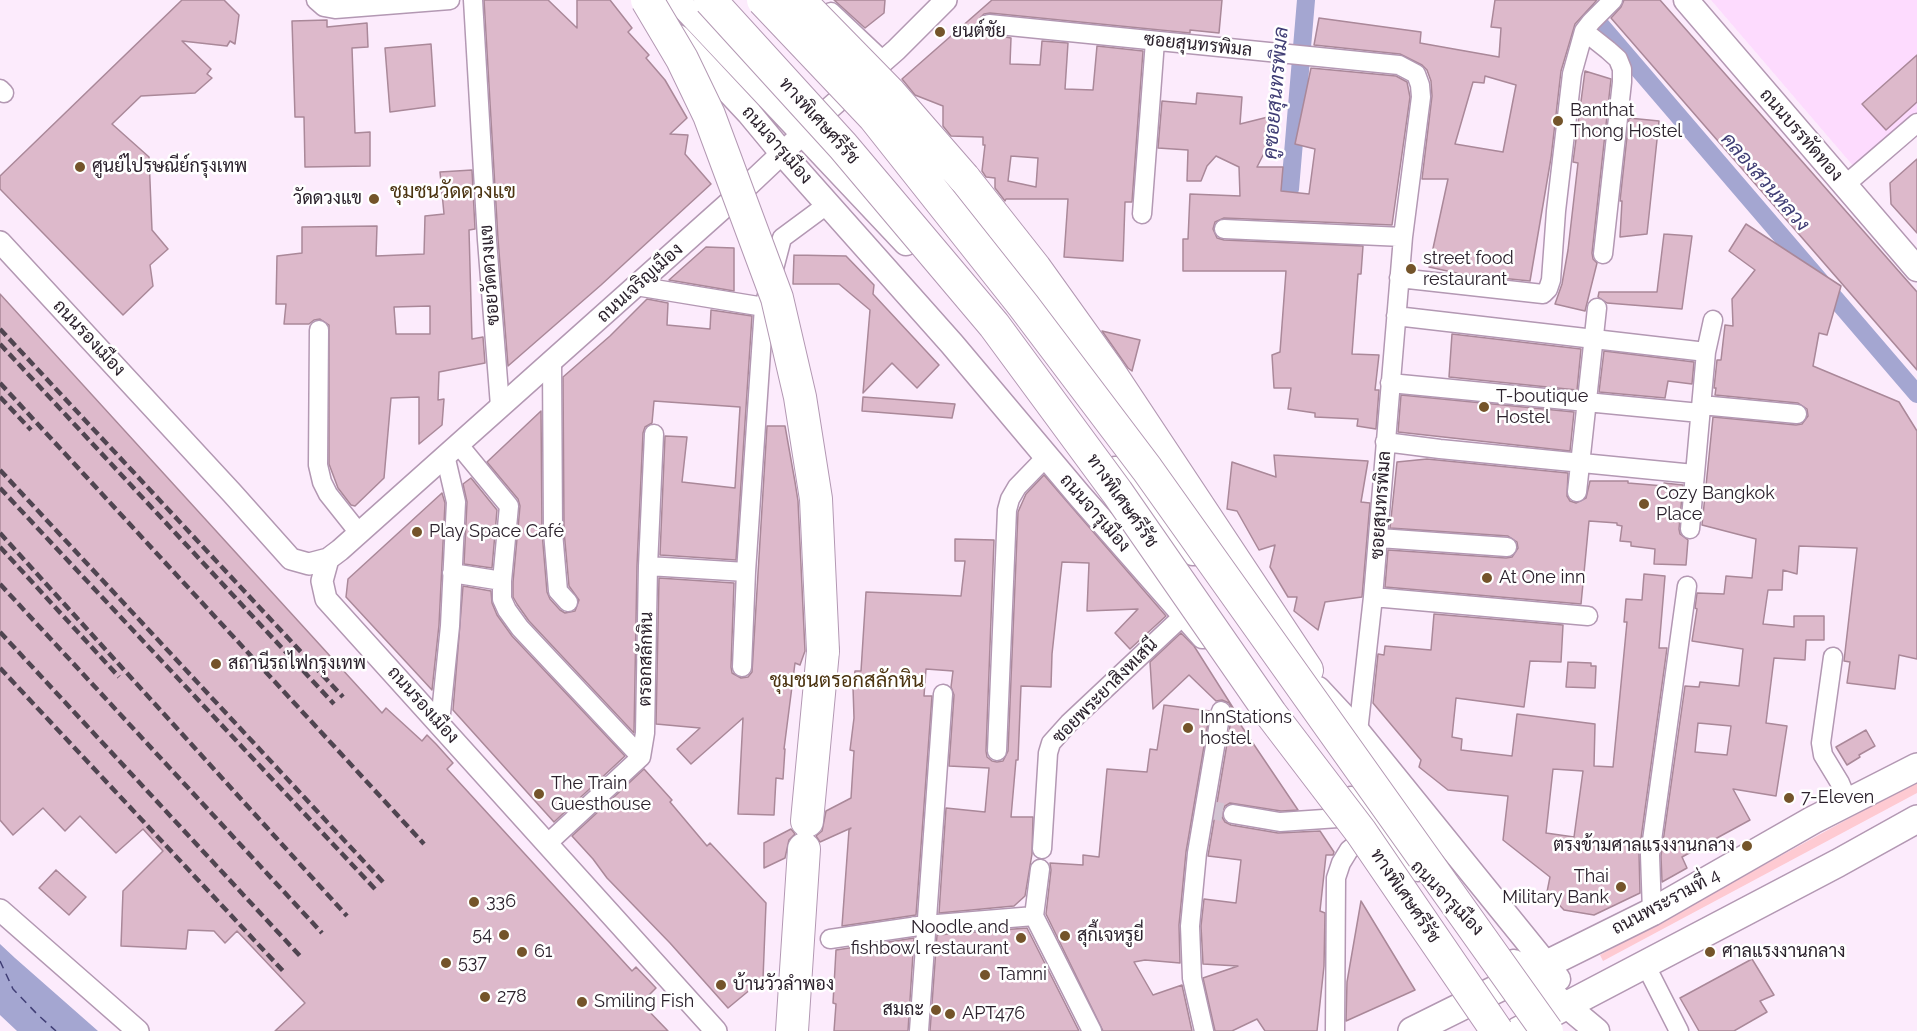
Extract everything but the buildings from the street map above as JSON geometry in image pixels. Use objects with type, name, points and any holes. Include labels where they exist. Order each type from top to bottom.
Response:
[{"type":"highway","points":[[646,0],[682,59],[709,116],[777,298],[800,397],[816,499],[823,651],[806,835],[792,1031]]},
{"type":"highway","name":"ทางพิเศษศรีรัช","points":[[710,0],[843,146],[994,325],[1117,492],[1271,714],[1361,832],[1497,1031]]},
{"type":"highway","name":"ทางพิเศษศรีรัช","points":[[763,0],[874,117],[1023,304],[1147,468],[1547,1031]]},
{"type":"highway","points":[[799,0],[890,93],[964,178],[1035,268],[1108,370],[1322,694]]},
{"type":"main road","name":"ถนนจารุเมือง","points":[[646,0],[749,113],[952,344],[1184,615],[1372,821],[1482,937],[1537,969]]},
{"type":"main road","name":"ถนนจารุเมือง","points":[[678,0],[805,134],[1358,732],[1537,969],[1582,1015]]},
{"type":"main road","name":"ถนนบรรทัดทอง","points":[[1686,0],[1917,269]]},
{"type":"main road","name":"ถนนพระรามที่ 4","points":[[1412,1031],[1652,912],[1813,820],[1917,767]]},
{"type":"main road","points":[[1518,1031],[1582,1015],[1645,964],[1917,819]]},
{"type":"street","points":[[316,0],[324,7],[335,9],[450,0]]},
{"type":"street","name":"ซอยวัดดวงแข","points":[[473,0],[487,240],[500,406]]},
{"type":"street","points":[[819,0],[884,61]]},
{"type":"street","name":"ถนนเจริญเมือง","points":[[328,559],[783,154],[946,0]]},
{"type":"street","points":[[1399,278],[1543,294],[1548,289],[1551,280],[1556,212],[1572,74],[1588,26],[1609,4]]},
{"type":"street","name":"ซอยสุนทรพิมล","points":[[989,24],[1399,65],[1416,74],[1420,97],[1403,237],[1379,538],[1358,732]]},
{"type":"street","points":[[1588,26],[1618,60],[1622,69],[1603,254]]},
{"type":"street","points":[[1142,214],[1155,41]]},
{"type":"street","points":[[1845,185],[1917,123]]},
{"type":"street","points":[[742,667],[746,572],[764,307],[782,238],[828,204]]},
{"type":"street","points":[[1224,229],[1403,237]]},
{"type":"street","name":"ถนนรองเมือง","points":[[0,242],[291,559],[309,564],[328,559],[322,581],[326,599],[716,1031]]},
{"type":"street","points":[[636,286],[764,307]]},
{"type":"street","points":[[1577,492],[1597,308]]},
{"type":"street","points":[[1396,316],[1706,351]]},
{"type":"street","points":[[1690,529],[1706,351],[1713,320]]},
{"type":"street","points":[[319,330],[318,465],[328,494],[358,533]]},
{"type":"street","points":[[552,361],[553,532],[558,591],[568,602]]},
{"type":"street","points":[[1390,383],[1586,402],[1797,414]]},
{"type":"street","name":"ตรอกสลักหิน","points":[[641,757],[645,733],[648,567],[654,434]]},
{"type":"street","points":[[1385,442],[1694,474]]},
{"type":"street","points":[[440,723],[450,626],[456,502],[452,450]]},
{"type":"street","points":[[452,450],[508,506],[502,581],[502,599],[507,610],[520,628],[641,757],[548,843]]},
{"type":"street","points":[[997,751],[1007,510],[1017,487],[1047,456]]},
{"type":"street","points":[[1379,538],[1507,547]]},
{"type":"street","points":[[648,567],[746,572]]},
{"type":"street","points":[[452,573],[502,581]]},
{"type":"street","points":[[1652,912],[1650,855],[1687,586]]},
{"type":"street","points":[[1373,597],[1588,616]]},
{"type":"street","name":"ซอยพระยาสิงหเสนี","points":[[1042,849],[1048,753],[1051,743],[1069,723],[1184,615]]},
{"type":"street","points":[[1833,657],[1821,743],[1823,755],[1840,783],[1848,802]]},
{"type":"street","points":[[918,1031],[943,694]]},
{"type":"street","points":[[1204,1031],[1192,978],[1190,926],[1197,853],[1221,711]]},
{"type":"street","points":[[1233,814],[1280,822],[1372,821]]},
{"type":"street","points":[[1335,1031],[1336,878],[1349,850],[1372,821]]},
{"type":"street","points":[[1040,869],[1034,916],[1092,1031]]},
{"type":"street","points":[[0,910],[138,1031]]},
{"type":"street","points":[[830,939],[926,925],[1034,916]]},
{"type":"street","points":[[1645,964],[1679,1031]]},
{"type":"shaded area","points":[[1711,0],[1917,0],[1917,113],[1855,168]]},
{"type":"shaded area","points":[[1917,781],[1917,793],[1603,961],[1600,955]]},
{"type":"water","points":[[0,944],[98,1031],[17,1031],[0,1015]]},
{"type":"waterway","name":"คูซอยสุนทรพิมล","points":[[1290,189],[1306,0]]},
{"type":"waterway","name":"คลองสวนหลวง","points":[[1579,0],[1917,394]]},
{"type":"ferry route","points":[[0,961],[13,989],[56,1031]]},
{"type":"tunnel","points":[[1205,809],[1233,814]]},
{"type":"railway","points":[[0,329],[343,697]]},
{"type":"railway","points":[[0,344],[334,704]]},
{"type":"railway","points":[[0,383],[424,844]]},
{"type":"railway","points":[[0,397],[31,430]]},
{"type":"railway","points":[[0,470],[383,882]]},
{"type":"railway","points":[[0,488],[375,889]]},
{"type":"railway","points":[[0,533],[347,916]]},
{"type":"railway","points":[[0,547],[119,677]]},
{"type":"railway","points":[[0,584],[322,933]]},
{"type":"railway","points":[[0,632],[300,956]]},
{"type":"railway","points":[[0,668],[284,972]]},
{"type":"place","name":"ยนต์ชัย","points":[[940,32]]},
{"type":"place","name":"Banthat Thong Hostel","points":[[1558,121]]},
{"type":"place","name":"ศูนย์ไปรษณีย์กรุงเทพ","points":[[80,167]]},
{"type":"place","name":"วัดดวงแข","points":[[374,199]]},
{"type":"place","name":"street food restaurant","points":[[1411,269]]},
{"type":"place","name":"T-boutique Hostel","points":[[1484,407]]},
{"type":"place","name":"Cozy Bangkok Place","points":[[1644,504]]},
{"type":"place","name":"Play Space Café","points":[[417,532]]},
{"type":"place","name":"At One inn","points":[[1487,578]]},
{"type":"place","name":"สถานีรถไฟกรุงเทพ","points":[[216,664]]},
{"type":"place","name":"InnStations hostel","points":[[1188,728]]},
{"type":"place","name":"The Train Guesthouse","points":[[539,794]]},
{"type":"place","name":"7-Eleven","points":[[1789,798]]},
{"type":"place","name":"ตรงข้ามศาลแรงงานกลาง","points":[[1747,846]]},
{"type":"place","name":"Thai Military Bank","points":[[1621,887]]},
{"type":"place","name":"336","points":[[474,902]]},
{"type":"place","name":"54","points":[[504,935]]},
{"type":"place","name":"สุกี้เจหรูยี่","points":[[1065,936]]},
{"type":"place","name":"Noodle and fishbowl restaurant","points":[[1021,938]]},
{"type":"place","name":"61","points":[[522,952]]},
{"type":"place","name":"ศาลแรงงานกลาง","points":[[1710,952]]},
{"type":"place","name":"537","points":[[446,963]]},
{"type":"place","name":"Tamni","points":[[985,975]]},
{"type":"place","name":"บ้านวัวลำพอง","points":[[721,985]]},
{"type":"place","name":"278","points":[[485,997]]},
{"type":"place","name":"Smiling Fish","points":[[582,1002]]},
{"type":"place","name":"สมถะ","points":[[936,1010]]},
{"type":"place","name":"APT476","points":[[950,1014]]},
{"type":"district","name":"ชุมชนวัดดวงแข","points":[[453,192]]},
{"type":"district","name":"ชุมชนตรอกสลักหิน","points":[[847,681]]}]
